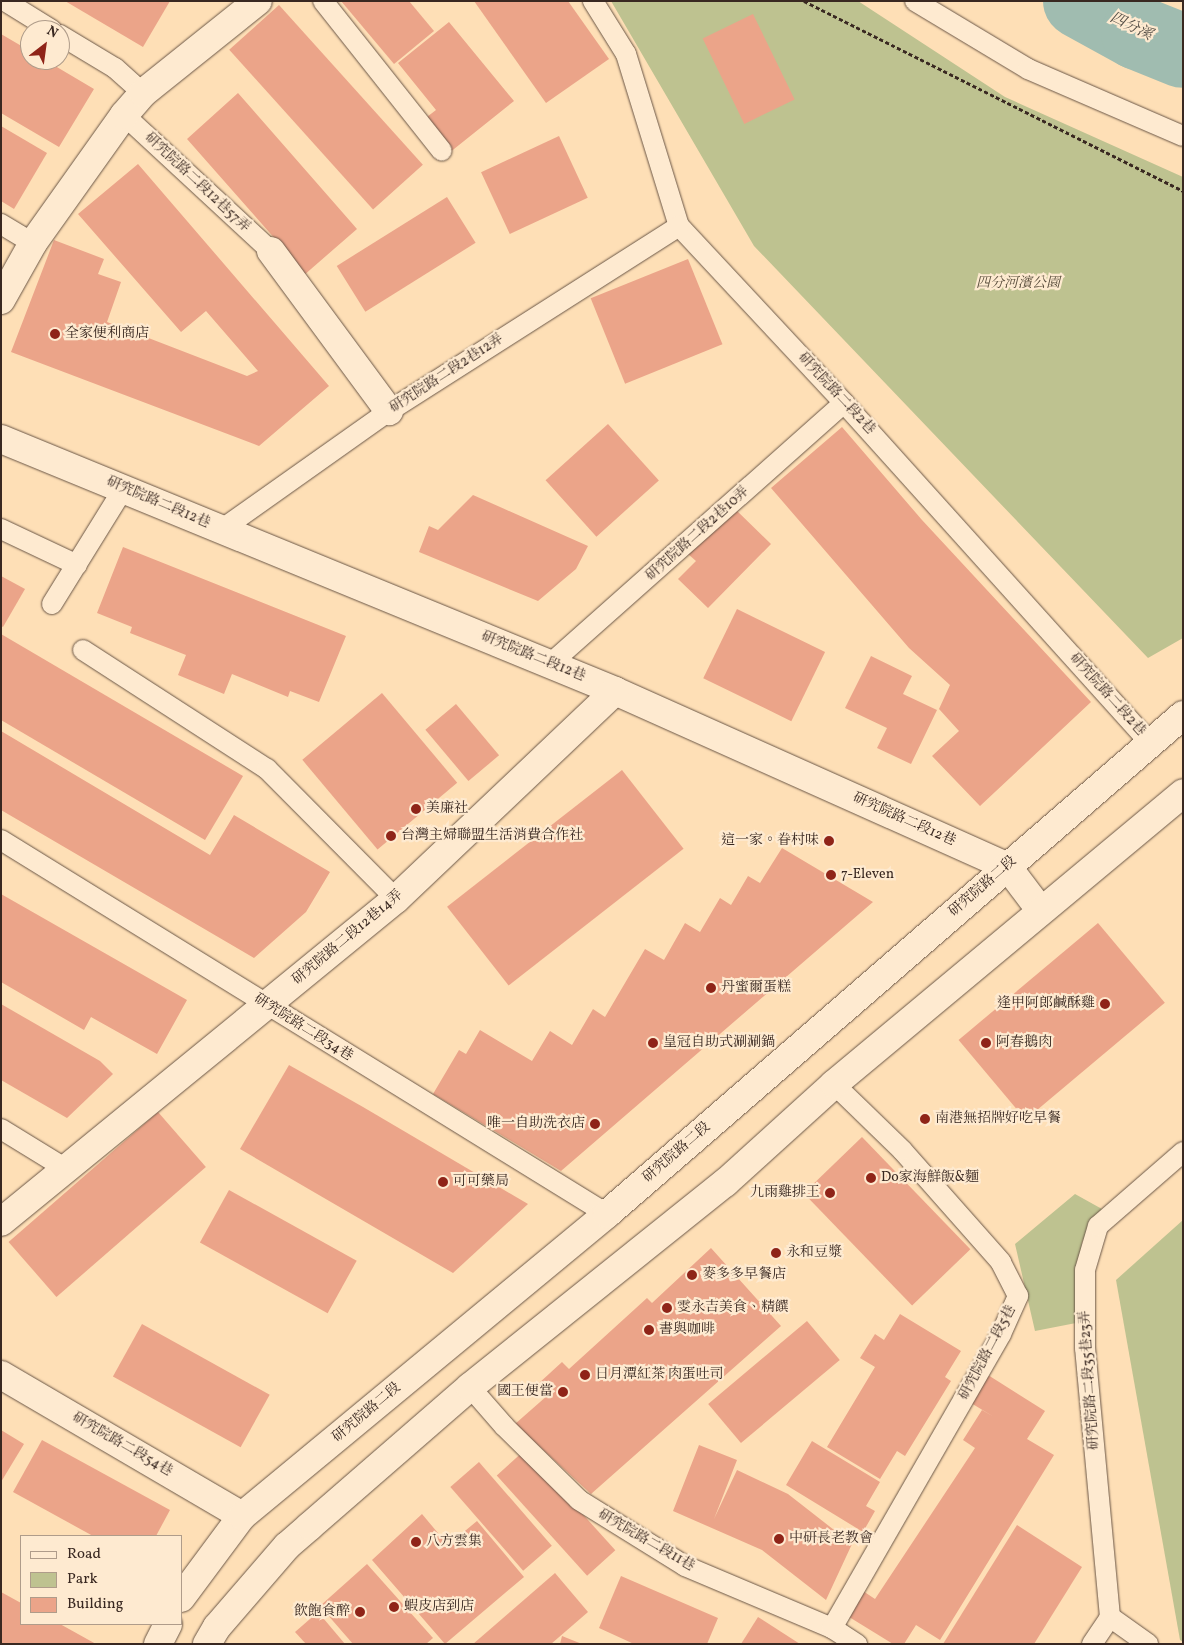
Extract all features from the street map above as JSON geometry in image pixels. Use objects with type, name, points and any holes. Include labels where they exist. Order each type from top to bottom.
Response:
[{"type":"street","points":[[1,300],[33,243],[124,115],[143,93],[258,1]]},
{"type":"street","points":[[271,251],[389,411]]},
{"type":"street","name":"研究院路二段12巷","points":[[1,439],[615,691],[1007,866],[1041,911]]},
{"type":"street","name":"研究院路二段12巷14弄","points":[[1,1222],[396,899],[615,691]]},
{"type":"street","name":"研究院路二段","points":[[182,1597],[242,1516],[607,1214],[1183,715]]},
{"type":"street","points":[[208,1644],[217,1627],[286,1546],[470,1387],[725,1183],[834,1084],[1183,793]]},
{"type":"street","name":"研究院路二段54巷","points":[[1,1375],[242,1516]]},
{"type":"street","points":[[158,1644],[168,1625]]},
{"type":"lane","points":[[5,1],[36,20]]},
{"type":"lane","points":[[323,1],[442,151]]},
{"type":"lane","name":"研究院路二段2巷","points":[[593,1],[626,54],[680,226],[844,403],[1151,744]]},
{"type":"lane","points":[[915,1],[1028,69],[1183,136]]},
{"type":"lane","points":[[70,41],[115,68],[143,93]]},
{"type":"lane","name":"研究院路二段12巷57弄","points":[[124,115],[271,251]]},
{"type":"lane","points":[[1,224],[33,243]]},
{"type":"lane","name":"研究院路二段2巷12弄","points":[[220,530],[389,411],[680,226]]},
{"type":"lane","name":"研究院路二段2巷10弄","points":[[550,664],[844,403]]},
{"type":"lane","points":[[52,604],[124,488]]},
{"type":"lane","points":[[1,529],[77,565]]},
{"type":"lane","points":[[82,650],[267,769],[396,899]]},
{"type":"lane","name":"研究院路二段34巷","points":[[1,840],[266,1006],[607,1214]]},
{"type":"lane","name":"研究院路二段5巷","points":[[832,1628],[1001,1334],[1018,1296],[1001,1262],[902,1150],[834,1084]]},
{"type":"lane","points":[[1,1129],[66,1169]]},
{"type":"lane","name":"研究院路二段35巷23弄","points":[[1110,1617],[1085,1348],[1085,1268],[1098,1226],[1183,1152]]},
{"type":"lane","name":"研究院路二段11巷","points":[[470,1387],[504,1426],[579,1500],[685,1566],[832,1628],[857,1644]]},
{"type":"lane","points":[[1092,1644],[1110,1617],[1148,1644]]},
{"type":"path","points":[[804,1],[1183,191]]},
{"type":"green space","name":"四分河濱公園","points":[[611,1],[858,1],[1005,97],[1183,177],[1183,638],[1148,658],[754,246]]},
{"type":"green space","points":[[1075,1194],[1102,1209],[1082,1242],[1076,1323],[1035,1331],[1015,1244]]},
{"type":"green space","points":[[1183,1220],[1183,1642],[1180,1640],[1116,1280]]},
{"type":"building","points":[[65,1],[170,1],[143,47]]},
{"type":"building","points":[[341,1],[409,1],[434,31],[394,64]]},
{"type":"building","points":[[474,1],[568,1],[609,59],[546,103]]},
{"type":"building","points":[[279,5],[423,165],[373,210],[229,50]]},
{"type":"building","points":[[753,14],[795,99],[744,124],[703,39]]},
{"type":"building","points":[[449,22],[514,101],[449,153],[423,120],[436,110],[398,63]]},
{"type":"building","points":[[1,34],[20,45],[20,70],[62,70],[94,89],[59,147],[1,113]]},
{"type":"building","points":[[238,93],[357,229],[288,289],[284,249],[187,139]]},
{"type":"building","points":[[1,126],[47,153],[14,209],[1,201]]},
{"type":"building","points":[[559,136],[588,198],[510,234],[481,172]]},
{"type":"building","points":[[138,164],[329,386],[259,446],[11,352],[54,240],[104,259],[98,274],[121,282],[107,322],[247,376],[258,371],[206,311],[181,332],[78,214]]},
{"type":"building","points":[[447,197],[476,243],[365,312],[337,266]]},
{"type":"building","points":[[688,259],[722,344],[625,384],[591,298]]},
{"type":"building","points":[[608,424],[659,480],[596,537],[546,480]]},
{"type":"building","points":[[842,427],[922,520],[1091,702],[980,806],[932,756],[959,731],[939,709],[950,685],[909,648],[771,488]]},
{"type":"building","points":[[473,495],[588,546],[576,569],[538,601],[419,552],[429,526],[438,530]]},
{"type":"building","points":[[733,507],[771,544],[708,608],[678,579],[696,561],[688,554]]},
{"type":"building","points":[[123,547],[346,636],[319,702],[290,691],[288,697],[232,674],[224,694],[178,675],[186,655],[130,633],[132,627],[97,613]]},
{"type":"building","points":[[1,576],[25,589],[3,627],[1,626]]},
{"type":"building","points":[[737,609],[825,652],[791,721],[703,678]]},
{"type":"building","points":[[1,634],[243,776],[205,840],[1,720]]},
{"type":"building","points":[[871,656],[912,676],[903,694],[937,710],[911,764],[877,748],[887,728],[845,708]]},
{"type":"building","points":[[382,693],[457,783],[378,849],[302,760]]},
{"type":"building","points":[[456,704],[499,755],[468,781],[425,730]]},
{"type":"building","points":[[1,731],[210,855],[234,815],[330,872],[306,912],[254,958],[1,810]]},
{"type":"building","points":[[622,770],[684,849],[509,985],[447,907]]},
{"type":"building","points":[[782,848],[873,902],[561,1171],[433,1094],[459,1050],[466,1054],[480,1030],[532,1061],[550,1031],[572,1045],[593,1009],[605,1017],[645,949],[664,960],[685,923],[700,932],[720,898],[731,905],[748,876],[760,883]]},
{"type":"building","points":[[1,894],[187,1000],[157,1054],[91,1017],[84,1030],[1,982]]},
{"type":"building","points":[[1098,923],[1165,1003],[1025,1120],[959,1040]]},
{"type":"building","points":[[1,1004],[100,1061],[113,1074],[67,1118],[1,1080]]},
{"type":"building","points":[[289,1065],[528,1204],[453,1273],[240,1149]]},
{"type":"building","points":[[158,1112],[206,1167],[56,1297],[9,1242]]},
{"type":"building","points":[[862,1137],[970,1249],[912,1305],[804,1193]]},
{"type":"building","points":[[229,1190],[357,1261],[328,1313],[200,1242]]},
{"type":"building","points":[[711,1248],[781,1326],[591,1494],[515,1424],[548,1395],[538,1384],[562,1362],[569,1369],[647,1298],[652,1303]]},
{"type":"building","points":[[900,1314],[961,1351],[945,1377],[951,1381],[905,1456],[897,1451],[880,1479],[827,1447],[875,1367],[860,1358],[875,1334],[884,1340]]},
{"type":"building","points":[[807,1321],[840,1360],[741,1443],[708,1404]]},
{"type":"building","points":[[142,1324],[270,1395],[241,1447],[113,1376]]},
{"type":"building","points":[[988,1375],[1045,1411],[1027,1439],[1054,1455],[940,1640],[916,1625],[904,1644],[893,1644],[841,1612],[857,1587],[875,1599],[975,1448],[963,1440],[982,1410],[994,1417],[971,1403]]},
{"type":"building","points":[[1,1430],[24,1444],[1,1482]]},
{"type":"building","points":[[42,1440],[170,1510],[157,1535],[91,1535],[13,1492]]},
{"type":"building","points":[[812,1441],[880,1482],[866,1506],[875,1511],[863,1532],[786,1485]]},
{"type":"building","points":[[699,1445],[737,1460],[714,1519],[737,1470],[788,1494],[852,1544],[826,1600],[762,1550],[673,1511]]},
{"type":"building","points":[[525,1450],[615,1550],[587,1576],[497,1475]]},
{"type":"building","points":[[479,1462],[552,1546],[523,1571],[450,1487]]},
{"type":"building","points":[[422,1514],[448,1545],[477,1521],[524,1577],[445,1644],[372,1560]]},
{"type":"building","points":[[1017,1525],[1082,1567],[1034,1644],[943,1644]]},
{"type":"building","points":[[367,1564],[433,1638],[426,1644],[353,1644],[320,1606]]},
{"type":"building","points":[[555,1573],[588,1612],[551,1644],[473,1644]]},
{"type":"building","points":[[621,1576],[718,1618],[707,1644],[634,1644],[599,1628]]},
{"type":"building","points":[[1,1592],[20,1602],[20,1625],[62,1625],[96,1644],[1,1644]]},
{"type":"building","points":[[318,1612],[345,1644],[306,1644],[295,1632]]},
{"type":"building","points":[[758,1617],[800,1644],[741,1644]]},
{"type":"building","points":[[562,1636],[582,1644],[560,1644]]},
{"type":"waterway","name":"四分溪","points":[[1080,1],[1138,33],[1183,51]]},
{"type":"place","name":"全家便利商店","points":[[55,334]]},
{"type":"place","name":"美廉社","points":[[416,809]]},
{"type":"place","name":"台灣主婦聯盟生活消費合作社","points":[[391,836]]},
{"type":"place","name":"這一家。眷村味","points":[[829,841]]},
{"type":"place","name":"7-Eleven","points":[[831,875]]},
{"type":"place","name":"丹蜜爾蛋糕","points":[[711,988]]},
{"type":"place","name":"逢甲阿郎鹹酥雞","points":[[1105,1004]]},
{"type":"place","name":"皇冠自助式涮涮鍋","points":[[653,1043]]},
{"type":"place","name":"阿春鵝肉","points":[[986,1043]]},
{"type":"place","name":"南港無招牌好吃早餐","points":[[925,1119]]},
{"type":"place","name":"唯一自助洗衣店","points":[[595,1124]]},
{"type":"place","name":"Do家海鮮飯&麵","points":[[871,1178]]},
{"type":"place","name":"可可藥局","points":[[443,1182]]},
{"type":"place","name":"九雨雞排王","points":[[830,1193]]},
{"type":"place","name":"永和豆漿","points":[[776,1253]]},
{"type":"place","name":"麥多多早餐店","points":[[692,1275]]},
{"type":"place","name":"雯永吉美食、精饌","points":[[667,1308]]},
{"type":"place","name":"書與咖啡","points":[[649,1330]]},
{"type":"place","name":"日月潭紅茶 肉蛋吐司","points":[[585,1375]]},
{"type":"place","name":"國王便當","points":[[563,1392]]},
{"type":"place","name":"中研長老教會","points":[[779,1539]]},
{"type":"place","name":"八方雲集","points":[[416,1542]]},
{"type":"place","name":"蝦皮店到店","points":[[394,1607]]},
{"type":"place","name":"飲飽食醉","points":[[360,1612]]}]
